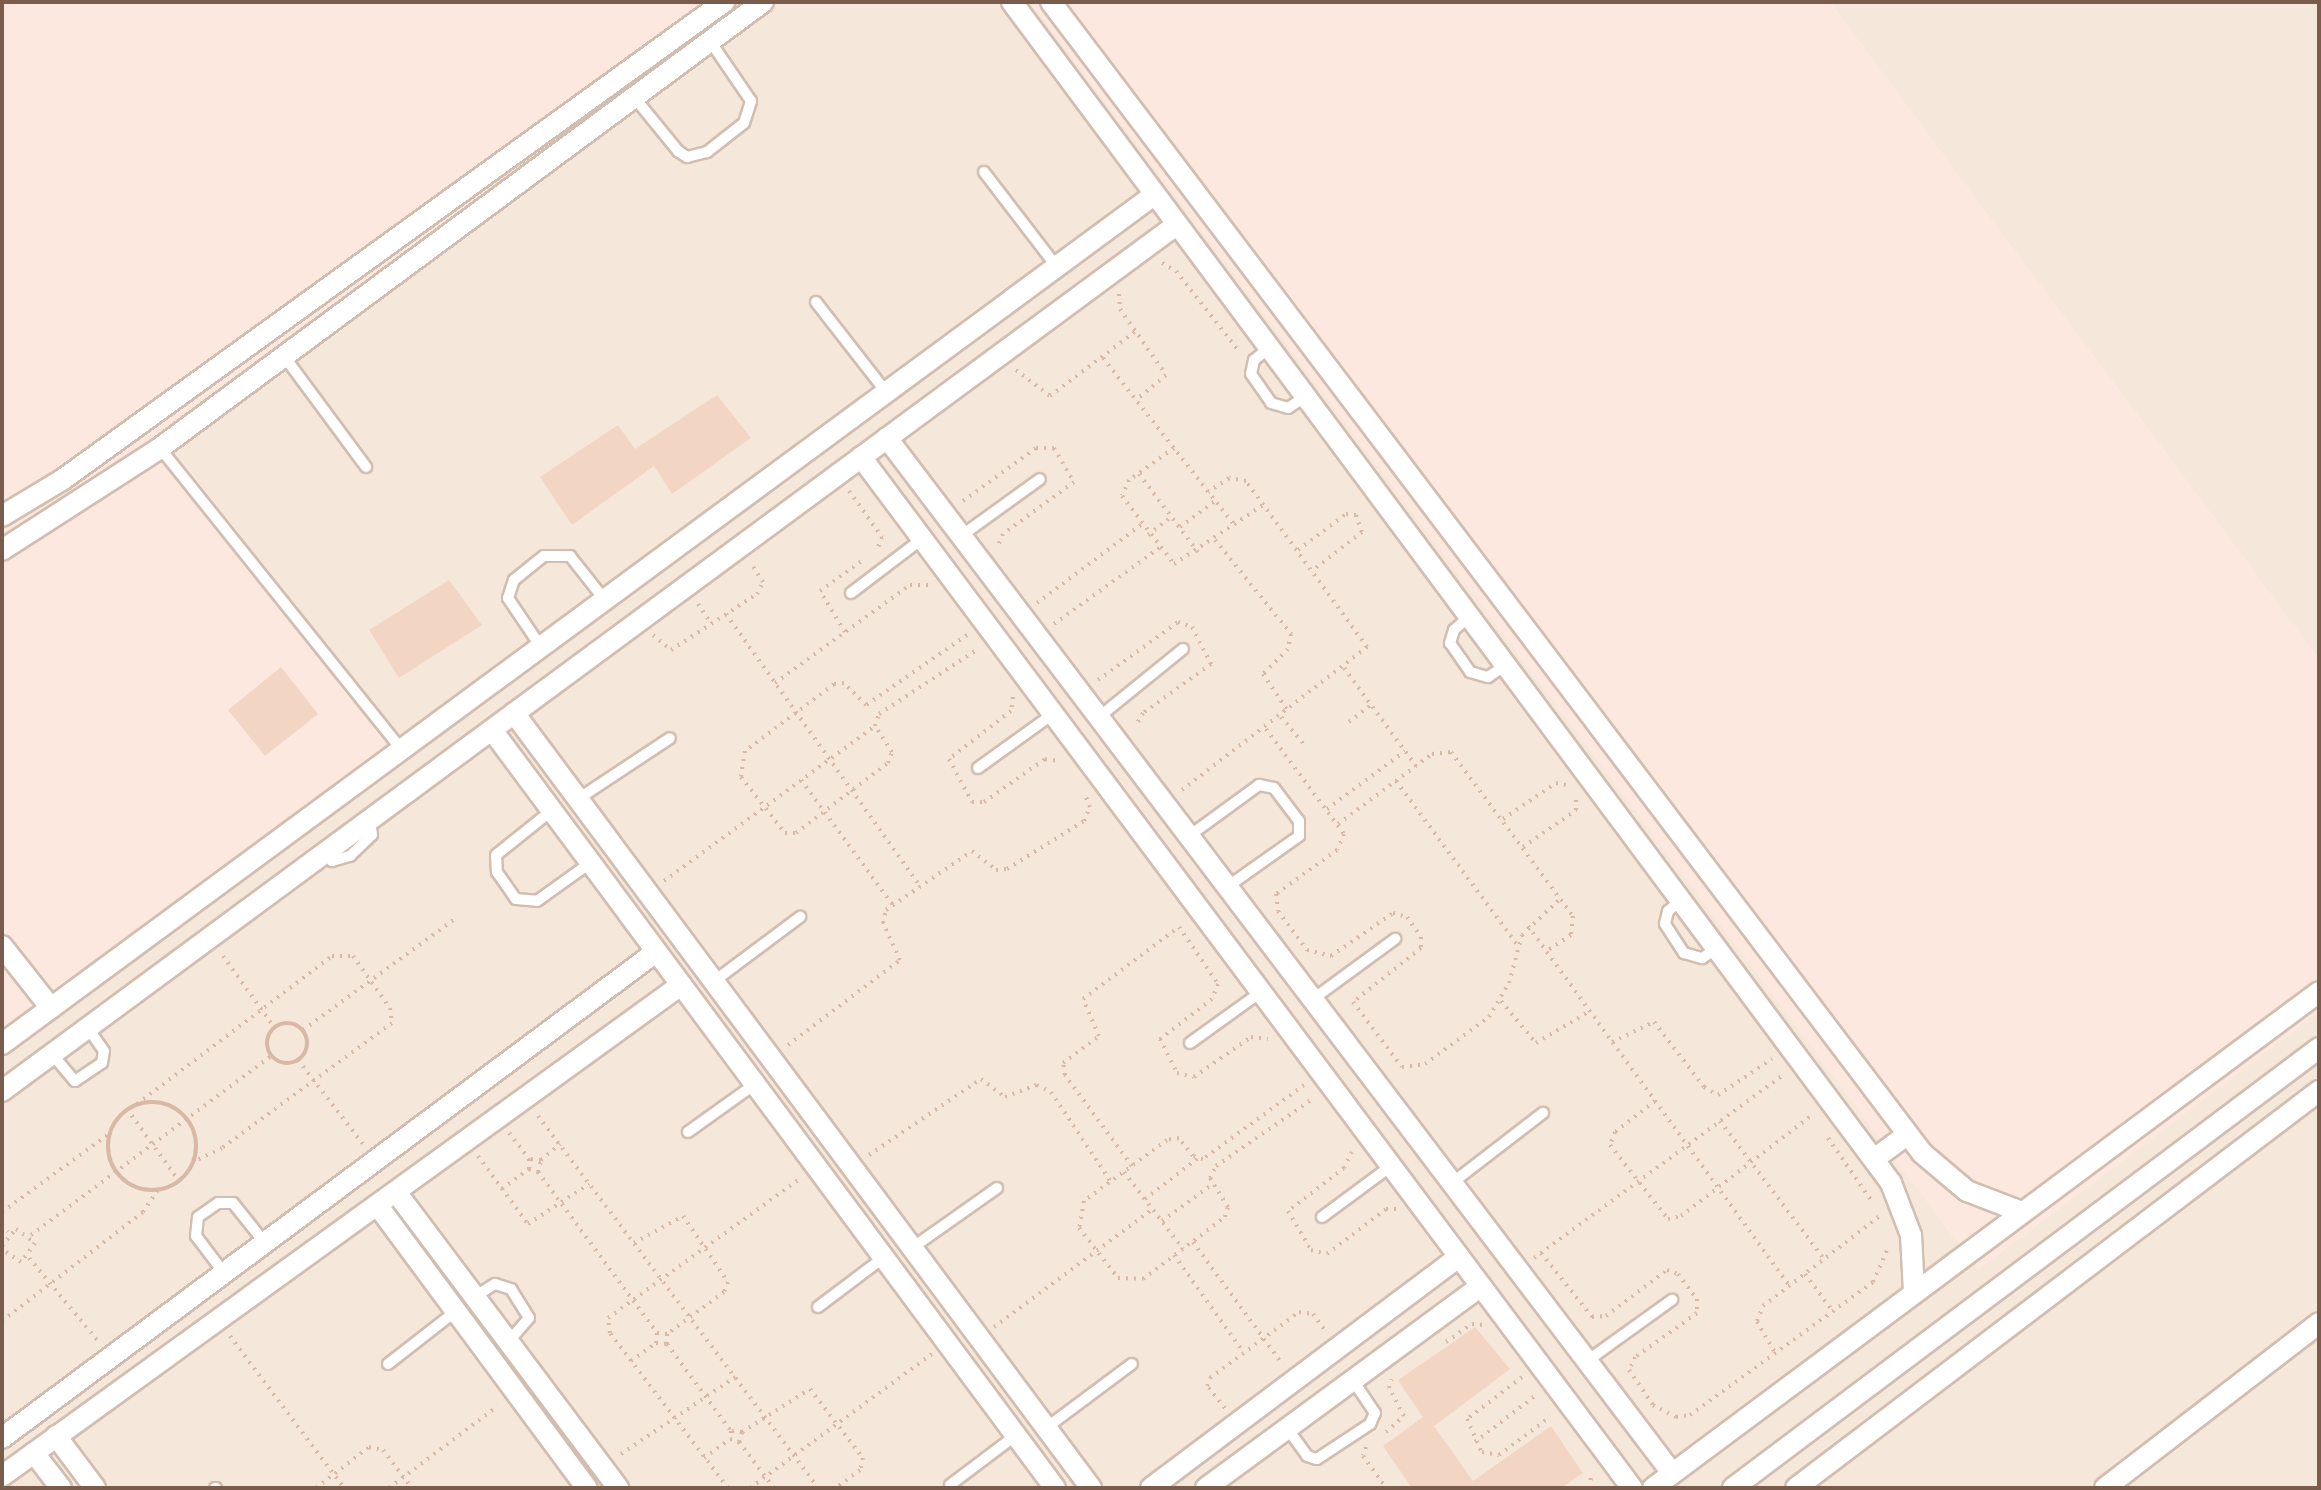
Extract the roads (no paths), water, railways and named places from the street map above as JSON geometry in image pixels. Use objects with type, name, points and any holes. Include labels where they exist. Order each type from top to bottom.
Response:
[{"type":"street","points":[[2,516],[62,480],[724,2]]},
{"type":"street","points":[[2,550],[160,448],[763,2]]},
{"type":"street","points":[[1012,2],[1874,1159],[1903,1208],[1914,1292]]},
{"type":"street","points":[[1051,2],[1908,1134],[1967,1191],[2022,1212]]},
{"type":"street","points":[[481,177],[498,198]]},
{"type":"street","points":[[2,1044],[1154,195]]},
{"type":"street","points":[[2,1091],[1176,225]]},
{"type":"street","points":[[887,438],[1672,1473]]},
{"type":"street","points":[[861,457],[1632,1488]]},
{"type":"street","points":[[1420,550],[1449,527]]},
{"type":"street","points":[[514,713],[1091,1488]]},
{"type":"street","points":[[492,730],[1055,1488]]},
{"type":"street","points":[[2,946],[51,1008]]},
{"type":"street","points":[[2,1438],[656,952]]},
{"type":"street","points":[[2,1476],[681,985]]},
{"type":"street","points":[[1653,1488],[2319,992]]},
{"type":"street","points":[[1733,1488],[2319,1048]]},
{"type":"street","points":[[1796,1488],[2319,1091]]},
{"type":"street","points":[[1874,1159],[1908,1134]]},
{"type":"street","points":[[396,1192],[618,1488]]},
{"type":"street","points":[[378,1206],[587,1488]]},
{"type":"street","points":[[1151,1488],[1459,1257]]},
{"type":"street","points":[[1206,1488],[1481,1286]]},
{"type":"street","points":[[2105,1488],[2319,1323]]},
{"type":"street","points":[[56,1436],[95,1488]]},
{"type":"street","points":[[34,1453],[61,1488]]},
{"type":"lane","points":[[634,97],[678,151],[687,157],[707,152],[744,123],[751,101],[710,41]]},
{"type":"lane","points":[[984,172],[1056,266]]},
{"type":"lane","points":[[816,302],[886,392]]},
{"type":"lane","points":[[1269,348],[1251,367],[1276,408],[1288,408],[1305,397]]},
{"type":"lane","points":[[284,356],[366,467]]},
{"type":"lane","points":[[160,448],[401,749]]},
{"type":"lane","points":[[961,536],[1040,479]]},
{"type":"lane","points":[[851,593],[922,539]]},
{"type":"lane","points":[[541,647],[508,598],[514,580],[544,556],[570,556],[604,599]]},
{"type":"lane","points":[[1470,616],[1454,630],[1450,643],[1470,672],[1488,677],[1506,665]]},
{"type":"lane","points":[[1099,717],[1183,649]]},
{"type":"lane","points":[[978,768],[1053,714]]},
{"type":"lane","points":[[578,799],[670,738]]},
{"type":"lane","points":[[1189,836],[1259,785],[1274,788],[1299,821],[1299,836],[1227,887]]},
{"type":"lane","points":[[551,811],[496,855],[497,872],[516,899],[537,901],[590,863]]},
{"type":"lane","points":[[1682,899],[1668,911],[1665,924],[1684,953],[1702,958],[1718,948]]},
{"type":"lane","points":[[713,982],[800,917]]},
{"type":"lane","points":[[1313,999],[1395,939]]},
{"type":"lane","points":[[1190,1043],[1261,992]]},
{"type":"lane","points":[[52,1054],[75,1081],[102,1063],[105,1055],[88,1028]]},
{"type":"lane","points":[[688,1132],[755,1084]]},
{"type":"lane","points":[[1452,1183],[1543,1113]]},
{"type":"lane","points":[[1322,1217],[1391,1166]]},
{"type":"lane","points":[[912,1248],[997,1188]]},
{"type":"lane","points":[[224,1273],[196,1236],[198,1217],[218,1203],[233,1203],[265,1243]]},
{"type":"lane","points":[[818,1307],[884,1257]]},
{"type":"lane","points":[[474,1297],[495,1284],[511,1289],[529,1318],[508,1342]]},
{"type":"lane","points":[[1587,1361],[1672,1300]]},
{"type":"lane","points":[[388,1364],[456,1311]]},
{"type":"lane","points":[[1046,1428],[1132,1364]]},
{"type":"lane","points":[[1287,1428],[1307,1456],[1317,1459],[1370,1424],[1375,1413],[1353,1380]]},
{"type":"lane","points":[[950,1485],[1016,1435]]}]
